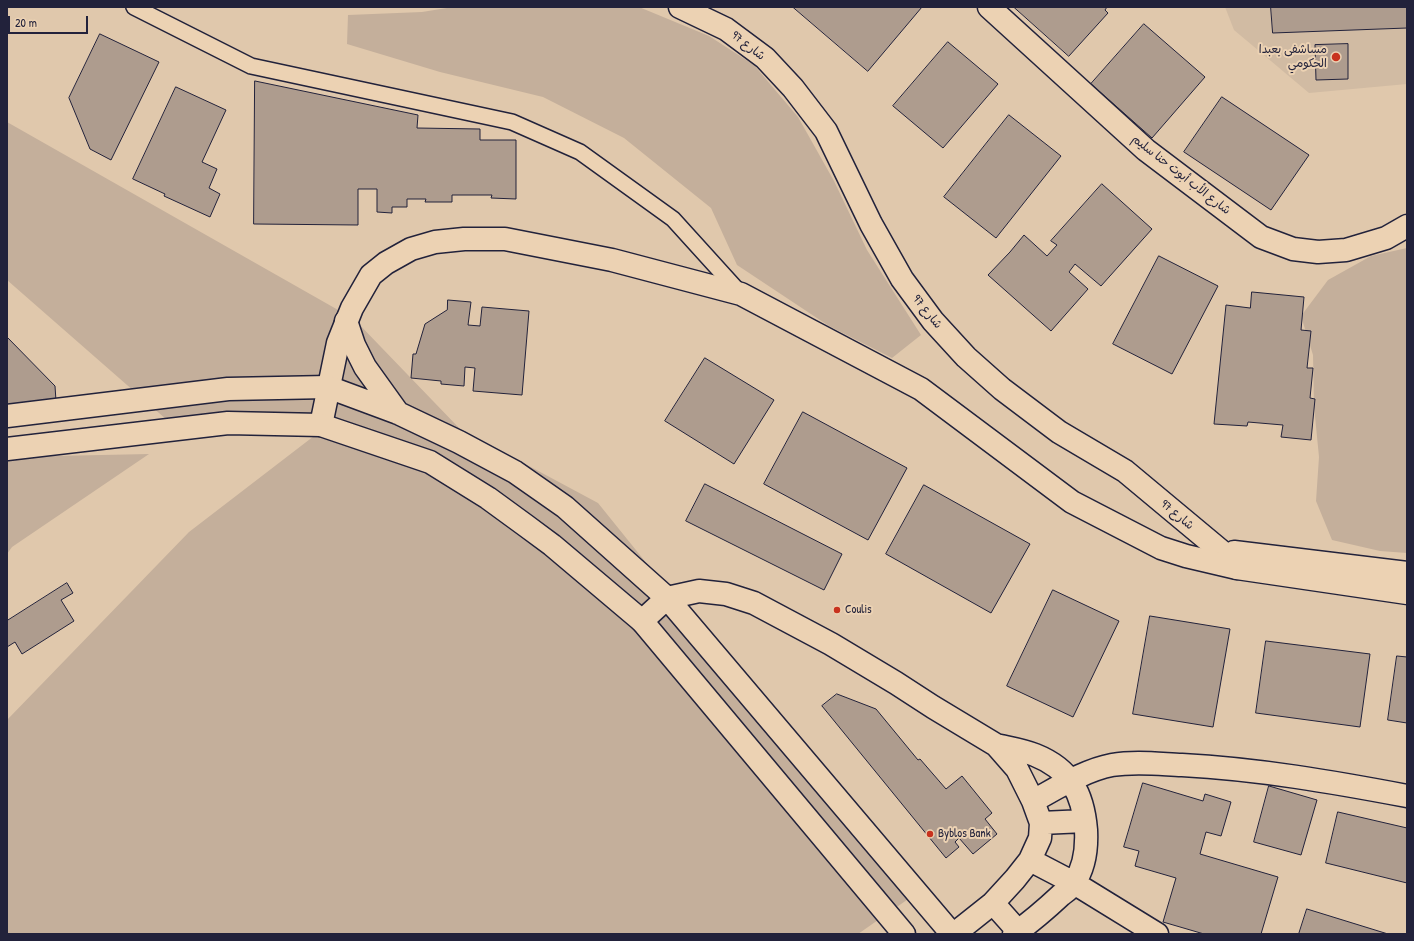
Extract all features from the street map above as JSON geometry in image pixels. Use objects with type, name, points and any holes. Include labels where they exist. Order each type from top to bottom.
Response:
[{"type":"street","name":"شارع 97","points":[[680,7],[726,29],[765,58],[793,88],[826,131],[870,224],[902,279],[933,321],[966,357],[1002,389],[1059,432],[1125,471],[1221,551],[1237,568]]},
{"type":"street","name":"شارع الأب أبوت حنا سليم","points":[[989,7],[1146,150],[1261,237],[1292,249],[1318,252],[1346,250],[1386,238],[1407,226]]},
{"type":"street","points":[[320,425],[338,343],[346,321],[359,294],[371,275],[386,263],[411,248],[434,242],[464,239],[505,239],[612,260],[741,294],[921,389],[1072,502],[1161,548],[1186,556],[1237,568],[1407,593]]},
{"type":"street","points":[[346,321],[354,345],[365,367],[398,414]]},
{"type":"street","points":[[7,416],[228,389],[328,387],[398,414],[459,442],[515,472],[565,507],[667,598],[953,934],[993,903],[1015,879],[1030,860],[1040,838],[1040,823],[1033,801],[1017,769],[996,745]]},
{"type":"street","points":[[7,449],[228,423],[320,425],[430,462],[488,498],[547,541],[642,621],[904,934]]},
{"type":"street","points":[[1161,548],[1221,551],[1407,572]]},
{"type":"street","points":[[642,621],[667,598],[699,591],[726,594],[754,603],[851,656],[996,745],[1034,755],[1058,767],[1074,785],[1082,802],[1085,821],[1087,845],[1084,862],[1074,884],[1034,920],[1016,932],[993,903]]},
{"type":"street","points":[[1033,801],[1075,778],[1112,765],[1151,763],[1258,771],[1407,796]]},
{"type":"street","points":[[1040,823],[1085,821]]},
{"type":"street","points":[[1030,860],[1074,884],[1157,934]]},
{"type":"lane","points":[[134,7],[250,66],[512,122],[580,152],[673,219],[741,294]]},
{"type":"shaded area","points":[[453,7],[639,7],[709,36],[754,65],[798,117],[834,181],[867,250],[921,335],[892,358],[829,326],[737,265],[711,208],[624,138],[543,97],[440,72],[347,44],[348,15],[422,12]]},
{"type":"shaded area","name":"مساشفى بعبدا الحكومي","points":[[1225,7],[1407,7],[1407,84],[1309,93],[1234,30]]},
{"type":"shaded area","points":[[7,122],[354,319],[460,429],[598,503],[914,895],[858,934],[7,934],[7,720],[189,532],[314,436],[175,427],[7,280]]},
{"type":"shaded area","points":[[1407,248],[1407,553],[1380,551],[1332,540],[1316,501],[1319,457],[1314,406],[1313,355],[1301,316],[1328,280],[1371,256]]},
{"type":"shaded area","points":[[149,454],[12,547],[7,554],[7,457]]},
{"type":"building","points":[[793,7],[922,7],[868,71]]},
{"type":"building","points":[[1014,7],[1107,7],[1105,10],[1108,13],[1069,56]]},
{"type":"building","points":[[1271,7],[1407,7],[1407,28],[1273,33]]},
{"type":"building","points":[[1144,24],[1205,77],[1152,138],[1091,84]]},
{"type":"building","points":[[100,34],[159,62],[111,160],[90,149],[69,98]]},
{"type":"building","points":[[948,42],[998,84],[943,148],[893,106]]},
{"type":"building","points":[[1348,44],[1348,79],[1316,80],[1315,45]]},
{"type":"building","points":[[255,81],[418,115],[417,128],[480,129],[480,140],[516,140],[516,199],[491,198],[492,195],[452,195],[452,202],[425,202],[426,199],[407,199],[407,207],[392,207],[392,213],[377,212],[377,189],[358,189],[358,225],[254,224]]},
{"type":"building","points":[[176,87],[226,110],[202,162],[217,169],[209,188],[220,194],[210,217],[164,196],[165,194],[133,179]]},
{"type":"building","points":[[1222,97],[1309,155],[1271,210],[1184,152]]},
{"type":"building","points":[[1009,115],[1061,156],[996,238],[944,197]]},
{"type":"building","points":[[1102,184],[1152,229],[1101,286],[1075,264],[1069,272],[1088,289],[1051,331],[988,275],[1024,235],[1047,256],[1057,245],[1051,241]]},
{"type":"building","points":[[1159,256],[1218,286],[1172,374],[1113,344]]},
{"type":"building","points":[[1252,292],[1304,297],[1301,330],[1311,331],[1307,368],[1313,368],[1310,398],[1315,399],[1311,440],[1281,437],[1283,425],[1248,422],[1247,426],[1214,424],[1226,305],[1250,308]]},
{"type":"building","points":[[448,300],[471,302],[468,325],[480,326],[482,307],[529,311],[522,395],[473,391],[475,368],[465,367],[464,386],[441,384],[441,381],[411,378],[413,354],[416,354],[425,324],[447,310]]},
{"type":"building","points":[[7,337],[55,386],[56,401],[7,405]]},
{"type":"building","points":[[705,358],[774,400],[734,464],[665,421]]},
{"type":"building","points":[[803,412],[907,468],[868,540],[764,484]]},
{"type":"building","points":[[705,484],[842,554],[824,590],[686,521]]},
{"type":"building","points":[[924,485],[1030,544],[991,613],[886,554]]},
{"type":"building","points":[[67,583],[73,593],[61,600],[74,621],[22,654],[15,642],[7,647],[7,621]]},
{"type":"building","points":[[1053,590],[1119,621],[1073,717],[1007,686]]},
{"type":"building","points":[[1150,616],[1230,629],[1213,727],[1133,714]]},
{"type":"building","points":[[1266,641],[1370,654],[1360,727],[1256,713]]},
{"type":"building","points":[[1397,656],[1407,657],[1407,723],[1388,720]]},
{"type":"building","points":[[837,694],[876,709],[918,760],[920,759],[946,789],[962,776],[992,813],[985,819],[997,834],[973,854],[959,838],[955,842],[959,847],[946,858],[822,706]]},
{"type":"building","points":[[1143,783],[1203,801],[1205,794],[1231,802],[1221,836],[1206,832],[1200,854],[1278,877],[1261,934],[1204,934],[1163,922],[1176,878],[1135,866],[1139,851],[1124,847]]},
{"type":"building","points":[[1269,786],[1317,800],[1301,855],[1254,842]]},
{"type":"building","points":[[1338,812],[1407,828],[1407,883],[1326,863]]},
{"type":"building","points":[[1307,909],[1388,934],[1299,934]]},
{"type":"place","name":"مساشفى بعبدا الحكومي","points":[[1336,57]]},
{"type":"place","name":"Coulis","points":[[837,610]]},
{"type":"place","name":"Byblos Bank","points":[[930,834]]}]
